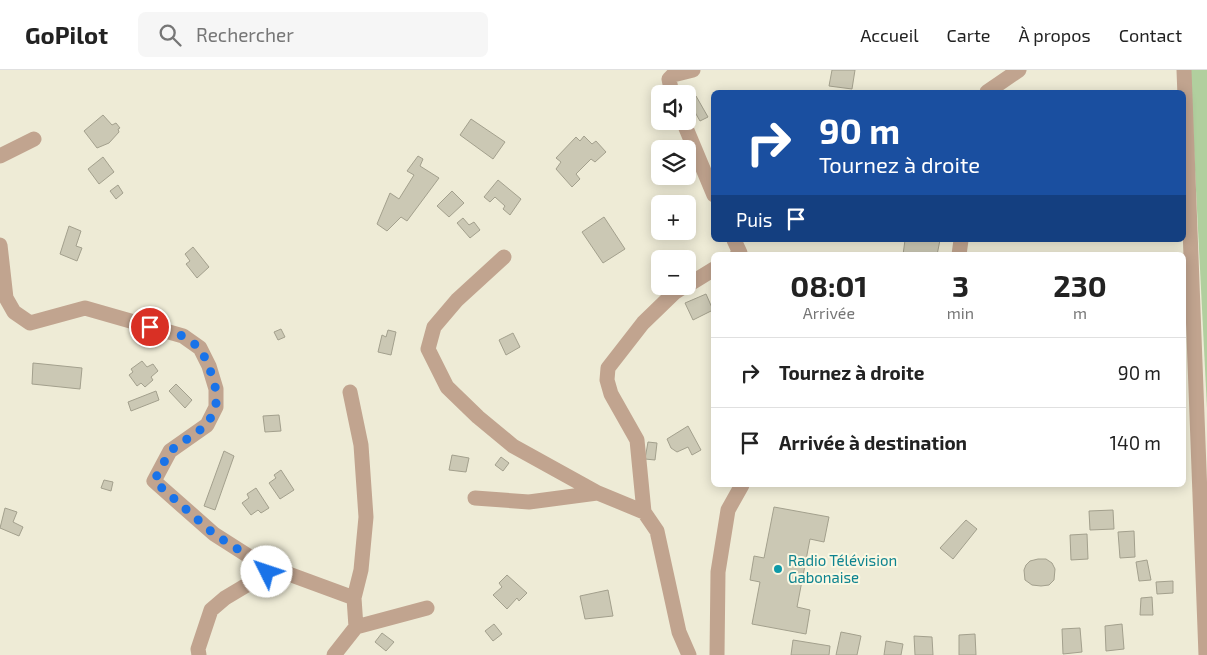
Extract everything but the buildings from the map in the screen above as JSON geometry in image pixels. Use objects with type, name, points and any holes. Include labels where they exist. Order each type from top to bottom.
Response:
[{"type":"street","points":[[670,85],[669,79],[673,75],[693,70]]},
{"type":"street","points":[[990,90],[1019,70]]},
{"type":"street","points":[[1184,70],[1185,90]]},
{"type":"street","points":[[686,130],[711,187]]},
{"type":"street","points":[[1186,132],[1191,287],[1202,499],[1206,655]]},
{"type":"street","points":[[0,156],[34,139]]},
{"type":"street","points":[[0,245],[6,298],[14,312],[30,323],[85,308],[183,336],[200,348],[209,366],[216,390],[216,407],[207,425],[170,451],[154,481],[214,534],[250,557],[267,572]]},
{"type":"street","points":[[504,257],[457,300],[434,327],[428,349],[448,387],[478,417],[513,446],[598,493],[644,512]]},
{"type":"street","points":[[696,279],[711,271]]},
{"type":"street","points":[[672,295],[643,323],[608,368],[607,380],[611,394],[637,440],[644,512],[657,531],[679,632],[689,655]]},
{"type":"street","points":[[350,392],[361,445],[366,517],[361,570],[354,598],[356,627]]},
{"type":"street","points":[[717,655],[718,572],[728,510],[741,487]]},
{"type":"street","points":[[475,498],[529,502],[598,493]]},
{"type":"street","points":[[199,655],[198,649],[212,610],[225,598],[267,572],[286,573],[354,598]]},
{"type":"street","points":[[334,655],[356,627],[428,608]]},
{"type":"green space","points":[[1190,70],[1207,70],[1207,408]]},
{"type":"place","name":"Radio Télévision Gabonaise","points":[[778,569]]},
{"type":"route","points":[[150,327],[183,336],[200,348],[209,366],[216,390],[216,407],[207,425],[170,451],[154,481],[214,534],[250,557],[267,572]]}]
